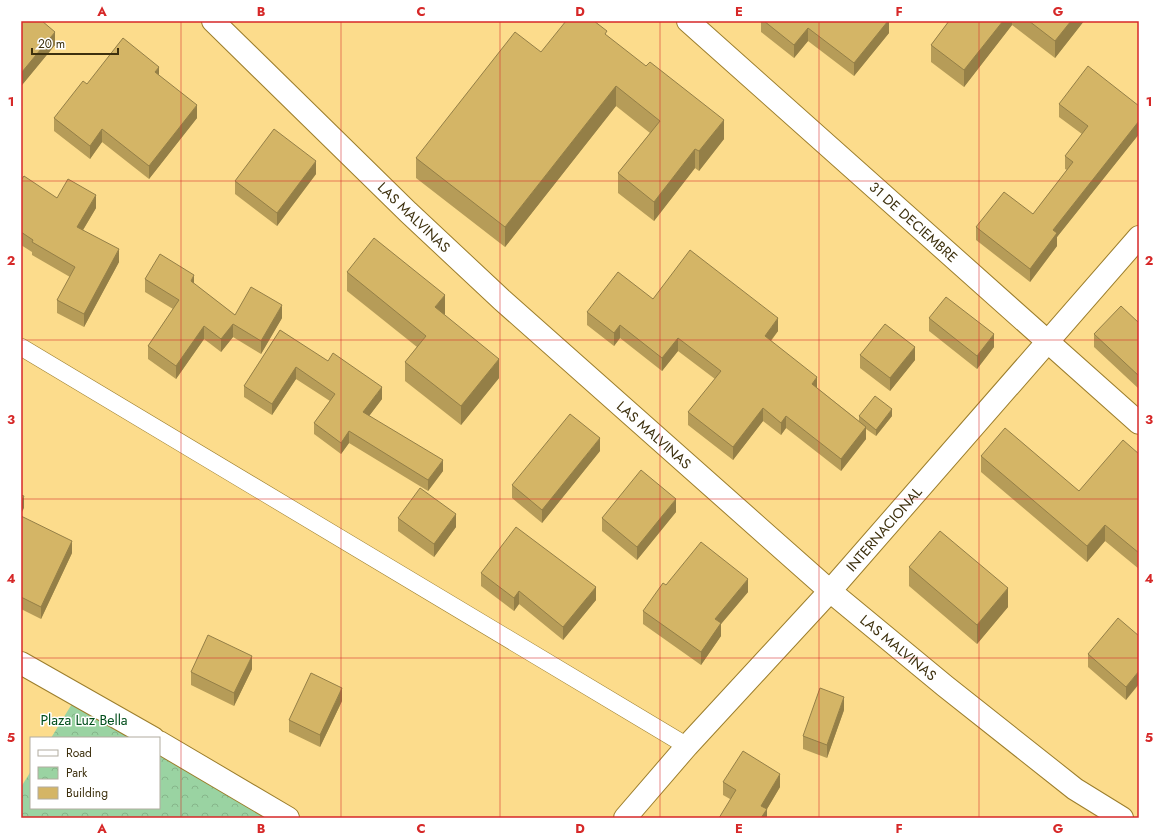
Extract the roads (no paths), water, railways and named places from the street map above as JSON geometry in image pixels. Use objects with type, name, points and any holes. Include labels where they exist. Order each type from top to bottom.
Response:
[{"type":"street","name":"LAS MALVINAS","points":[[213,21],[408,212],[502,300],[830,591],[945,686],[1075,789],[1122,818]]},
{"type":"street","name":"31 DE DECIEMBRE","points":[[688,21],[1139,423]]},
{"type":"street","name":"INTERNACIONAL","points":[[625,818],[687,746],[830,591],[1139,237]]},
{"type":"street","points":[[21,663],[150,737]]},
{"type":"street","points":[[160,743],[288,818]]},
{"type":"lane","points":[[21,346],[687,746]]},
{"type":"park label","name":"Plaza Luz Bella","points":[[84,720]]}]
